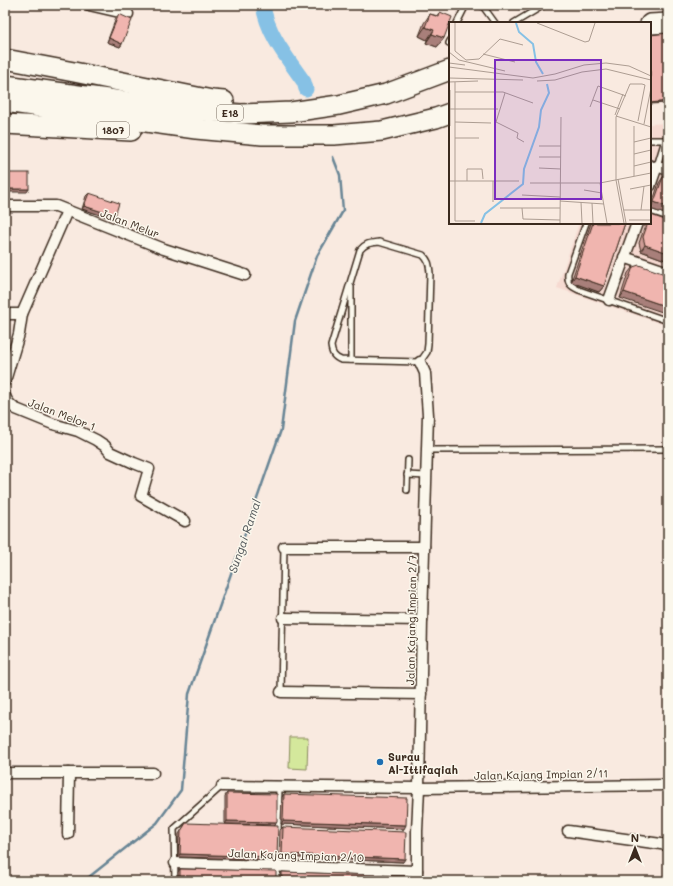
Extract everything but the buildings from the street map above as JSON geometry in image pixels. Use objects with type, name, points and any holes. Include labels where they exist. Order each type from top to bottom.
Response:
[{"type":"highway","points":[[651,24],[668,23]]},
{"type":"highway","points":[[5,59],[212,100],[284,103],[386,94]]},
{"type":"highway","name":"E18","points":[[5,85],[188,110],[241,114],[291,112],[339,105],[386,94],[446,71]]},
{"type":"highway","name":"E18","points":[[5,102],[183,127],[262,135],[334,135],[382,130],[436,118],[449,113]]},
{"type":"highway","name":"1807","points":[[5,124],[158,132],[183,127]]},
{"type":"street","points":[[89,5],[128,14]]},
{"type":"street","points":[[651,180],[654,164],[668,170]]},
{"type":"street","name":"Jalan Melur","points":[[5,206],[56,206],[164,249],[245,275]]},
{"type":"street","points":[[5,381],[19,334],[22,314],[67,211]]},
{"type":"street","points":[[609,300],[637,224]]},
{"type":"street","points":[[624,256],[668,272]]},
{"type":"street","points":[[5,314],[22,314]]},
{"type":"street","name":"Jalan Kajang Impian 2/7","points":[[417,881],[428,415],[425,373],[420,362]]},
{"type":"street","name":"Jalan Melor 1","points":[[5,396],[8,403],[16,409],[53,424],[78,431],[96,440],[105,446],[110,452],[149,469],[141,496],[185,521]]},
{"type":"street","points":[[284,547],[424,547]]},
{"type":"street","points":[[283,618],[422,620]]},
{"type":"street","points":[[281,692],[421,694]]},
{"type":"street","points":[[5,773],[153,773]]},
{"type":"street","points":[[68,834],[69,773]]},
{"type":"street","name":"Jalan Kajang Impian 2/11","points":[[222,786],[419,788],[668,785]]},
{"type":"street","points":[[568,831],[668,845]]},
{"type":"street","name":"Jalan Kajang Impian 2/10","points":[[175,863],[417,870]]},
{"type":"lane","points":[[458,22],[466,5]]},
{"type":"lane","points":[[482,5],[494,22]]},
{"type":"lane","points":[[516,22],[544,5]]},
{"type":"lane","points":[[651,140],[667,140],[654,164]]},
{"type":"lane","points":[[651,210],[668,217]]},
{"type":"lane","points":[[586,224],[568,273],[569,284],[573,288],[668,320]]},
{"type":"lane","points":[[379,242],[422,255],[427,259],[430,265],[428,344],[427,352],[420,362],[342,360],[333,356],[331,346],[350,282],[360,250],[364,245],[370,243],[379,242]]},
{"type":"lane","points":[[350,282],[351,360]]},
{"type":"lane","points":[[427,450],[668,449]]},
{"type":"lane","points":[[407,490],[408,460]]},
{"type":"lane","points":[[407,475],[426,476]]},
{"type":"lane","points":[[281,692],[284,547]]},
{"type":"lane","points":[[175,881],[174,829],[222,786]]},
{"type":"lane","points":[[277,881],[279,787]]},
{"type":"shaded area","points":[[668,123],[668,326],[557,288],[579,224],[651,224],[651,124]]},
{"type":"green space","points":[[290,737],[308,737],[307,769],[289,768]]},
{"type":"waterway","name":"Sungai Ramal","points":[[263,5],[265,16],[279,46],[304,82],[306,89]]},
{"type":"waterway","name":"Sungai Ramal","points":[[84,881],[157,823],[181,790],[189,694],[281,430],[295,321],[317,256],[343,211],[340,175],[333,157]]},
{"type":"place","name":"Surau Al-Ittifaqiah","points":[[380,762]]}]
